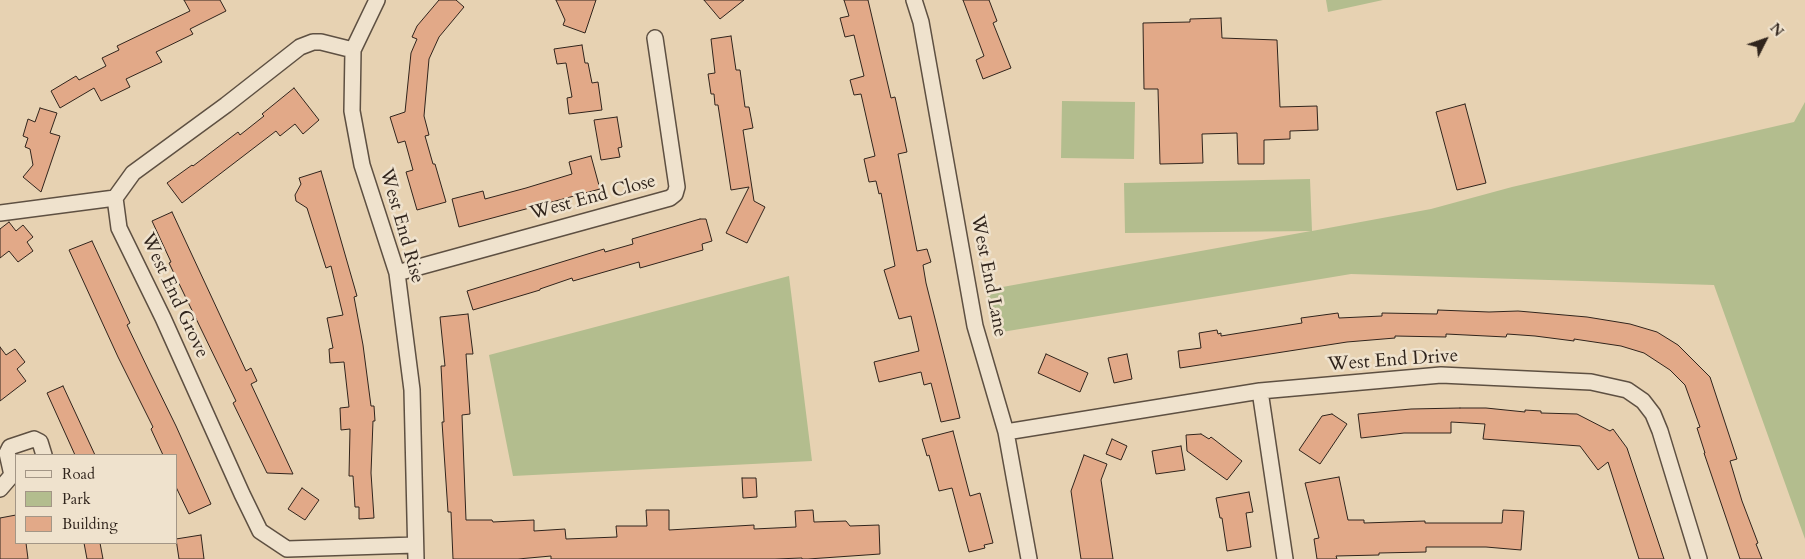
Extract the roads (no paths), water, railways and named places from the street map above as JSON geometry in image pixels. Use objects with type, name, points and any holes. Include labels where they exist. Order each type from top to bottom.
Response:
[{"type":"street","name":"West End Rise","points":[[377,0],[354,50],[352,111],[362,165],[397,273],[412,390],[416,552]]},
{"type":"street","name":"West End Lane","points":[[914,0],[921,22],[975,326],[1006,432],[1029,559]]},
{"type":"street","name":"West End Close","points":[[397,273],[670,198],[675,194],[678,187],[655,38]]},
{"type":"street","points":[[0,213],[115,198],[133,173],[226,105],[300,47],[313,42],[321,42],[354,50]]},
{"type":"street","name":"West End Grove","points":[[115,198],[119,228],[163,318],[260,531],[287,548],[416,552]]},
{"type":"street","name":"West End Drive","points":[[1006,432],[1260,391],[1441,374],[1591,382],[1627,390],[1644,402],[1653,414],[1660,431],[1699,559]]},
{"type":"street","points":[[1260,391],[1286,559]]},
{"type":"street","points":[[0,489],[14,475],[7,453],[10,447],[34,440],[40,442],[44,454]]}]
